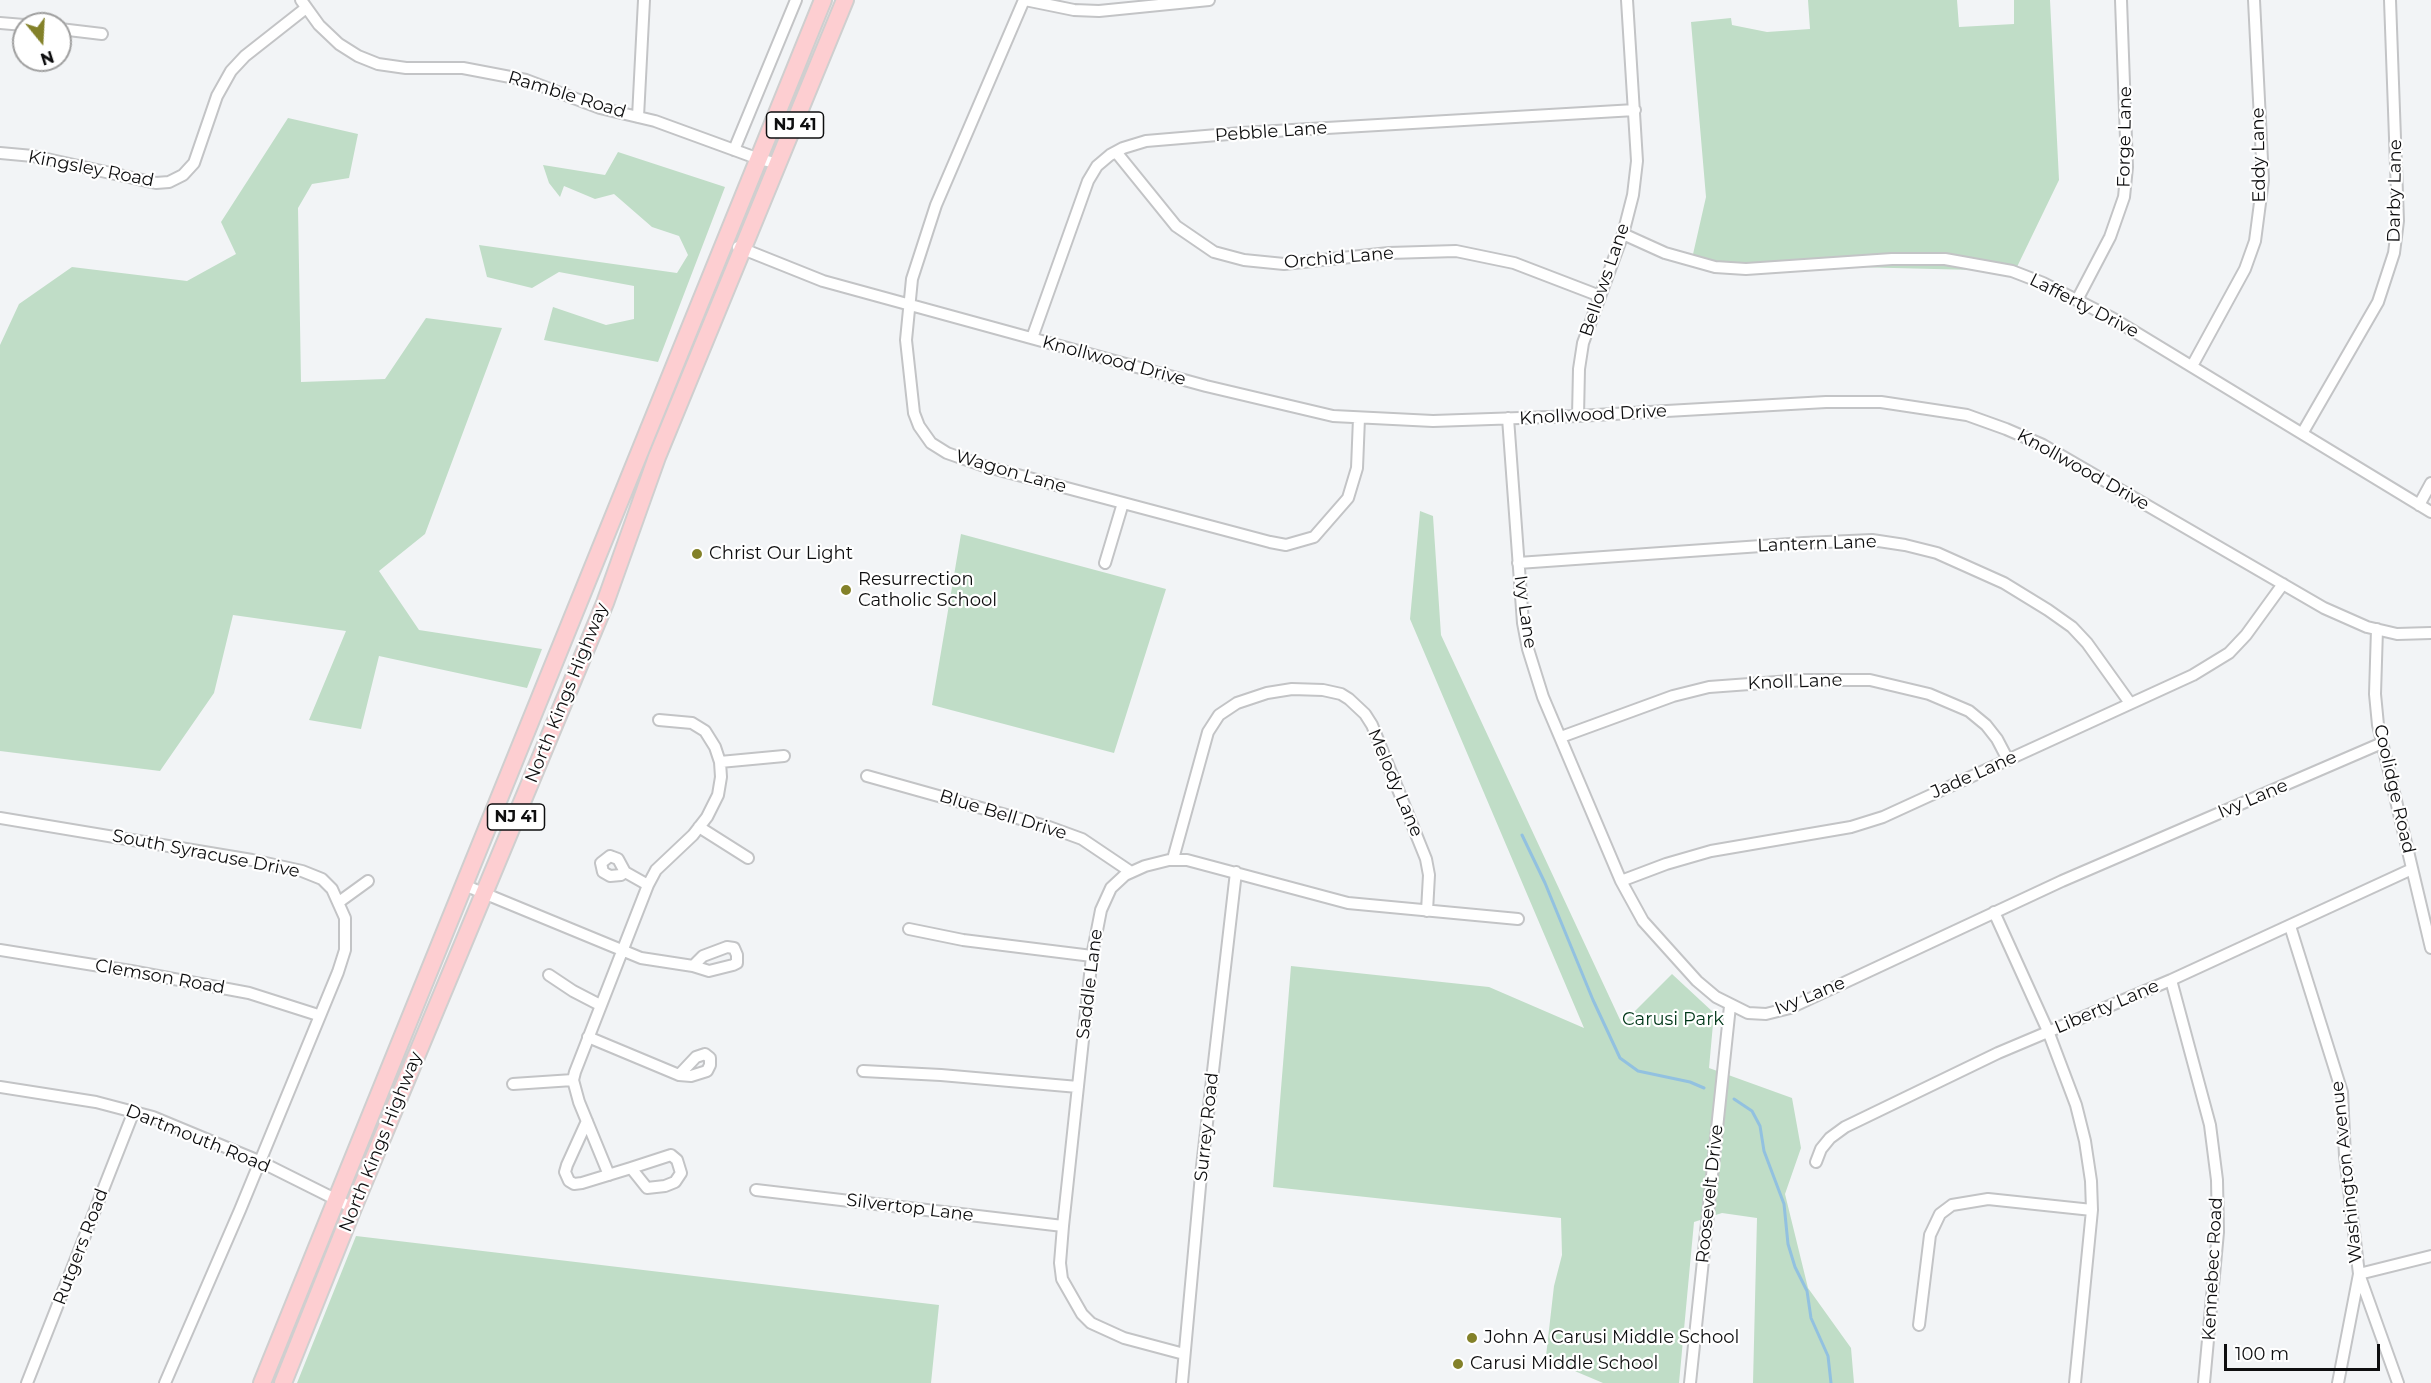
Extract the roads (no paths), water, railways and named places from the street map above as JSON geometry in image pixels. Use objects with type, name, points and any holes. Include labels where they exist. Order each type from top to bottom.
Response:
[{"type":"main road","name":"North Kings Highway","points":[[262,1383],[823,0]]},
{"type":"main road","name":"North Kings Highway","points":[[283,1383],[353,1208],[605,603],[657,457],[845,0]]},
{"type":"street","points":[[638,117],[644,0]]},
{"type":"street","points":[[734,150],[796,0]]},
{"type":"street","points":[[1025,0],[1074,10],[1099,11],[1209,0]]},
{"type":"street","name":"Wagon Lane","points":[[1025,0],[936,205],[912,279],[906,340],[914,413],[930,443],[946,453],[984,465],[1286,545],[1314,537],[1348,498],[1357,468],[1359,418]]},
{"type":"street","name":"Bellows Lane","points":[[1578,416],[1579,369],[1583,343],[1613,267],[1633,195],[1637,161],[1627,0]]},
{"type":"street","name":"Forge Lane","points":[[2077,300],[2110,237],[2124,197],[2127,167],[2126,70],[2121,0]]},
{"type":"street","name":"Eddy Lane","points":[[2192,366],[2246,269],[2255,241],[2263,180],[2254,0]]},
{"type":"street","name":"Darby Lane","points":[[2303,432],[2378,302],[2394,253],[2398,221],[2390,0]]},
{"type":"street","name":"Ramble Road","points":[[304,4],[339,44],[358,56],[378,64],[406,68],[463,68],[526,80],[600,108],[655,121],[759,159],[779,164]]},
{"type":"street","name":"Kingsley Road","points":[[0,153],[33,156],[156,183],[169,182],[183,175],[194,163],[217,96],[231,71],[304,4]]},
{"type":"street","points":[[72,30],[102,34]]},
{"type":"street","name":"Pebble Lane","points":[[1032,338],[1088,181],[1098,166],[1116,152],[1146,141],[1229,134],[1635,110]]},
{"type":"street","name":"Orchid Lane","points":[[1116,152],[1176,226],[1214,252],[1244,260],[1284,264],[1389,253],[1456,251],[1514,263],[1600,296]]},
{"type":"street","name":"Lafferty Drive","points":[[1623,234],[1665,253],[1715,267],[1746,269],[1892,259],[1945,259],[2012,271],[2043,283],[2112,318],[2303,432],[2431,512]]},
{"type":"street","name":"Knollwood Drive","points":[[725,242],[823,281],[1206,386],[1333,416],[1433,421],[1578,416],[1826,402],[1881,402],[1967,415],[2043,445],[2324,608],[2377,629],[2397,634],[2431,633]]},
{"type":"street","name":"Ivy Lane","points":[[1508,418],[1523,623],[1528,649],[1544,697],[1621,881],[1643,921],[1697,981],[1730,1006],[1757,1014],[1790,1008],[2062,881],[2382,743]]},
{"type":"street","points":[[2419,505],[2431,483]]},
{"type":"street","points":[[1105,563],[1123,503]]},
{"type":"street","name":"Lantern Lane","points":[[1518,563],[1804,543],[1872,540],[1905,544],[1937,553],[2004,583],[2048,610],[2072,627],[2087,643],[2130,703]]},
{"type":"street","name":"Jade Lane","points":[[1621,881],[1666,864],[1711,852],[1851,826],[1883,817],[2193,675],[2229,653],[2246,635],[2283,584]]},
{"type":"street","name":"Coolidge Road","points":[[2377,629],[2375,694],[2378,725],[2431,948]]},
{"type":"street","name":"Knoll Lane","points":[[1561,737],[1673,696],[1709,687],[1804,680],[1870,680],[1929,694],[1969,711],[1986,725],[2008,760]]},
{"type":"street","name":"Melody Lane","points":[[1173,859],[1208,732],[1219,715],[1237,703],[1267,693],[1293,689],[1323,690],[1341,694],[1349,699],[1365,714],[1372,725],[1426,859],[1429,876],[1426,911]]},
{"type":"street","points":[[609,1175],[573,1080],[621,950],[648,885],[656,870],[707,817],[718,795],[721,777],[720,762],[715,747],[705,731],[692,723],[659,720]]},
{"type":"street","points":[[720,762],[784,756]]},
{"type":"street","name":"Blue Bell Drive","points":[[867,776],[1082,839],[1131,872]]},
{"type":"street","name":"South Syracuse Drive","points":[[0,818],[240,858],[302,871],[322,879],[339,902],[346,925],[345,950],[165,1383]]},
{"type":"street","points":[[699,827],[748,858]]},
{"type":"street","name":"Saddle Lane","points":[[1184,1354],[1124,1338],[1091,1323],[1082,1314],[1062,1279],[1060,1263],[1063,1226],[1092,956],[1101,910],[1111,888],[1131,872],[1145,866],[1173,859],[1187,860],[1348,903],[1518,919]]},
{"type":"street","name":"Liberty Lane","points":[[1816,1162],[1821,1149],[1830,1138],[1845,1127],[1998,1053],[2171,980],[2412,869]]},
{"type":"street","points":[[625,872],[648,885]]},
{"type":"street","name":"Surrey Road","points":[[1182,1383],[1202,1175],[1236,872]]},
{"type":"street","points":[[339,902],[368,881]]},
{"type":"street","points":[[464,885],[621,950],[641,957],[693,966]]},
{"type":"street","points":[[1995,912],[2048,1031],[2076,1105],[2085,1141],[2091,1180],[2092,1210],[2075,1383]]},
{"type":"street","name":"Washington Avenue","points":[[2290,926],[2342,1092],[2345,1156],[2359,1274],[2398,1383]]},
{"type":"street","points":[[909,929],[963,940],[1092,956]]},
{"type":"street","name":"Clemson Road","points":[[0,950],[131,970],[249,993],[318,1015]]},
{"type":"street","points":[[549,975],[573,992],[600,1005]]},
{"type":"street","name":"Kennebec Road","points":[[2171,980],[2210,1125],[2217,1180],[2218,1233],[2212,1318],[2204,1383]]},
{"type":"street","name":"Roosevelt Drive","points":[[1690,1383],[1730,1006]]},
{"type":"street","points":[[588,1037],[680,1075]]},
{"type":"street","points":[[863,1071],[1078,1087]]},
{"type":"street","points":[[513,1084],[573,1080]]},
{"type":"street","name":"Dartmouth Road","points":[[0,1087],[96,1102],[134,1111],[259,1161],[353,1208]]},
{"type":"street","name":"Rutgers Road","points":[[27,1383],[134,1111]]},
{"type":"street","points":[[587,1121],[567,1165],[566,1177],[574,1184],[631,1168]]},
{"type":"street","name":"Silvertop Lane","points":[[756,1190],[1063,1226]]},
{"type":"street","points":[[1919,1325],[1930,1235],[1940,1214],[1952,1205],[1988,1198],[2092,1210]]},
{"type":"street","points":[[2338,1383],[2359,1274],[2431,1256]]},
{"type":"waterway","points":[[1522,835],[1620,1058],[1638,1071],[1690,1082],[1704,1088]]},
{"type":"waterway","points":[[1734,1099],[1752,1111],[1760,1126],[1764,1151],[1784,1204],[1788,1244],[1795,1267],[1807,1291],[1811,1318],[1828,1356],[1831,1383]]},
{"type":"place","name":"Christ Our Light","points":[[697,554]]},
{"type":"place","name":"Resurrection Catholic School","points":[[846,590]]},
{"type":"place","name":"John A Carusi Middle School","points":[[1472,1338]]},
{"type":"place","name":"Carusi Middle School","points":[[1458,1364]]},
{"type":"park label","name":"Carusi Park","points":[[1673,1020]]}]
